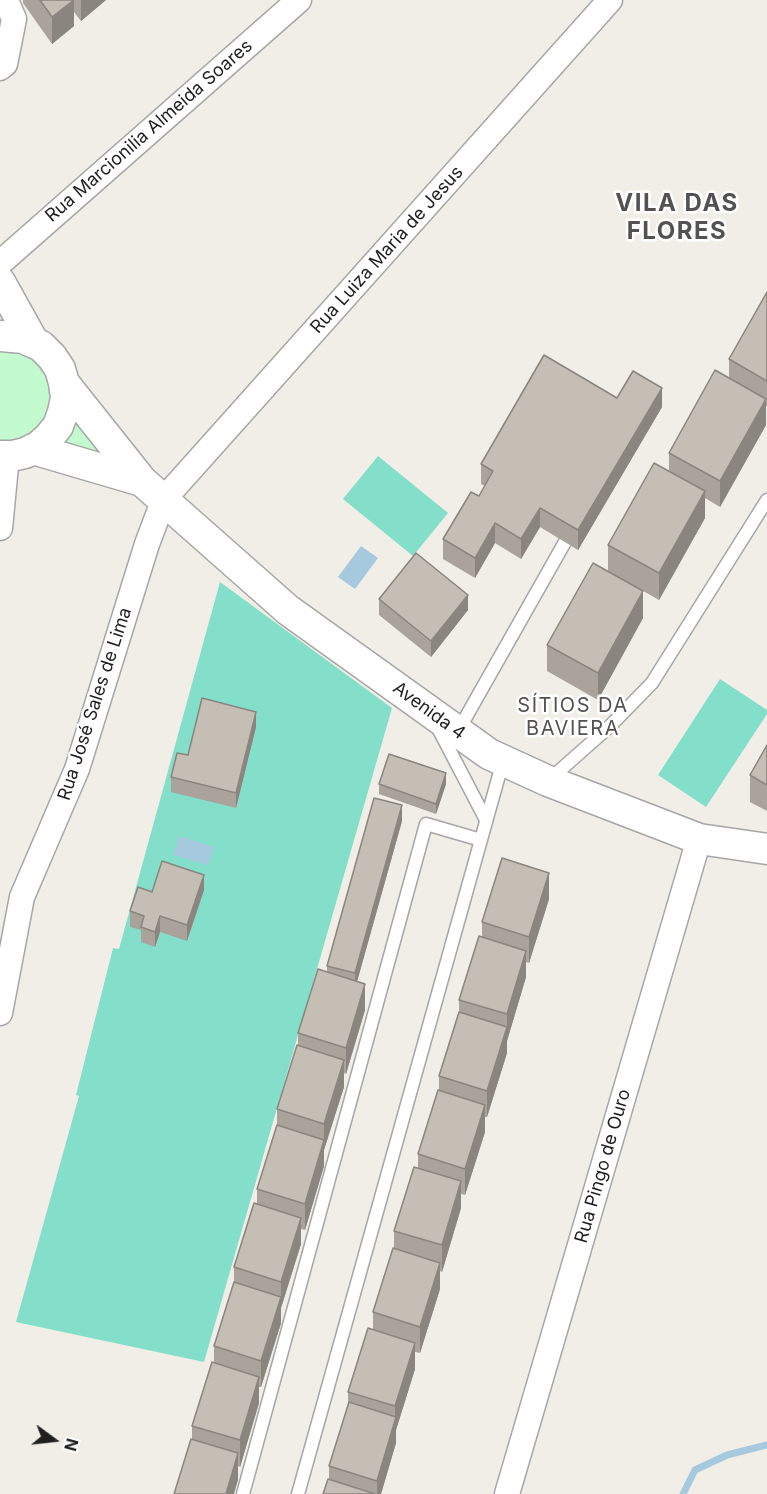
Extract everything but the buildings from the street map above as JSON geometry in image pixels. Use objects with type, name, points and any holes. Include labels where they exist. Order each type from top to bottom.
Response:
[{"type":"street","points":[[0,68],[5,64],[14,19],[6,0]]},
{"type":"street","name":"Rua Marcionilia Almeida Soares","points":[[0,263],[298,0]]},
{"type":"street","name":"Rua Luiza Maria de Jesus","points":[[153,490],[610,0]]},
{"type":"street","points":[[0,282],[34,343]]},
{"type":"street","points":[[0,336],[23,338],[41,346],[60,369],[66,398],[58,426],[49,437],[13,454],[0,528]]},
{"type":"street","name":"Avenida 4","points":[[64,383],[153,490],[288,610],[489,754],[548,781],[699,839],[767,849]]},
{"type":"street","name":"Avenida 4","points":[[13,454],[153,490]]},
{"type":"street","name":"Rua José Sales de Lima","points":[[0,1013],[22,897],[77,769],[147,544],[153,490]]},
{"type":"street","name":"Rua Pingo de Ouro","points":[[507,1494],[699,839]]},
{"type":"lane","points":[[548,781],[610,726],[652,683],[767,500]]},
{"type":"lane","points":[[458,732],[565,542]]},
{"type":"lane","points":[[430,712],[486,820]]},
{"type":"lane","points":[[298,1494],[503,761]]},
{"type":"lane","points":[[243,1494],[426,824],[481,840]]},
{"type":"green space","points":[[0,349],[10,349],[33,358],[42,366],[48,377],[52,401],[48,413],[34,432],[12,442],[0,442]]},
{"type":"green space","points":[[72,406],[137,481],[58,440]]},
{"type":"green space","points":[[378,456],[448,513],[413,556],[343,499]]},
{"type":"green space","points":[[220,582],[392,708],[204,1362],[16,1322],[79,1096],[76,1095],[113,948],[119,949]]},
{"type":"green space","points":[[720,679],[767,710],[767,714],[706,807],[658,775]]},
{"type":"water","points":[[361,546],[378,558],[355,589],[338,577]]},
{"type":"water","points":[[179,836],[214,847],[208,865],[173,855]]},
{"type":"waterway","points":[[683,1494],[695,1470],[727,1455],[767,1445]]},
{"type":"district","name":"VILA DAS FLORES","points":[[677,218]]},
{"type":"district","name":"SÍTIOS DA BAVIERA","points":[[573,718]]}]
